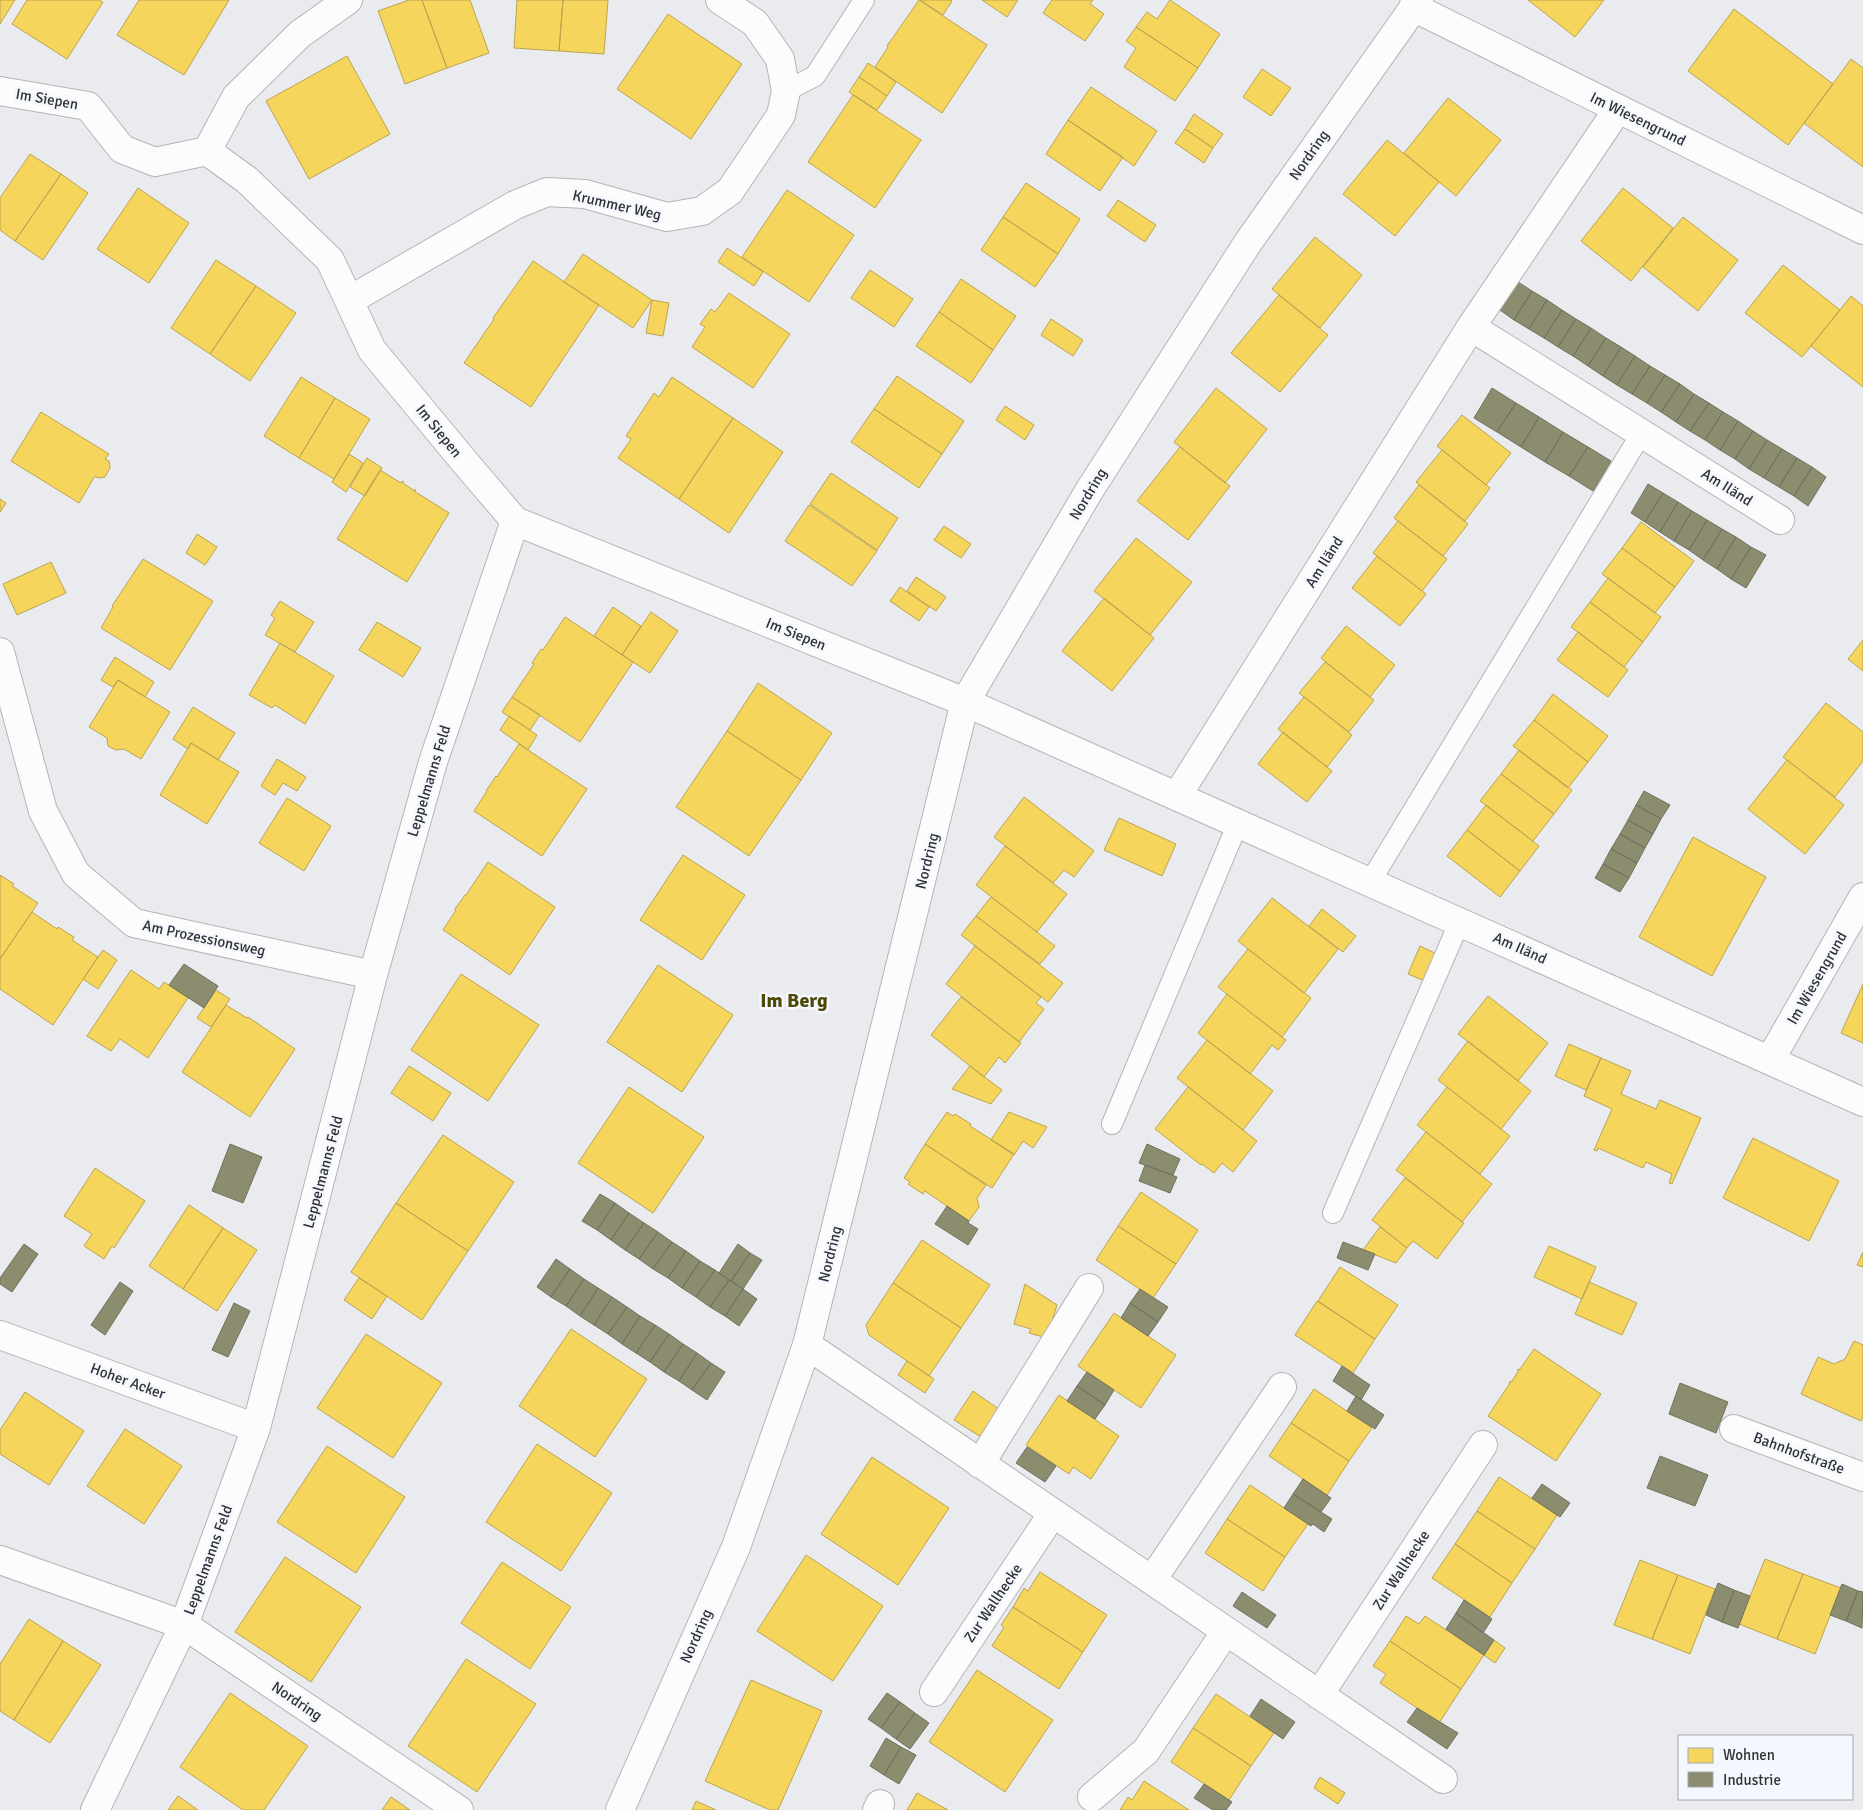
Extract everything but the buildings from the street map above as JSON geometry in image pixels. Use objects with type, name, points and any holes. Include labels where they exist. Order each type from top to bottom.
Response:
[{"type":"street","points":[[207,151],[236,97],[300,34],[348,0]]},
{"type":"street","name":"Krummer Weg","points":[[350,300],[515,205],[547,192],[585,194],[667,217],[702,212],[730,191],[781,115],[786,91],[780,59],[755,23],[720,0]]},
{"type":"street","name":"Im Wiesengrund","points":[[1416,3],[1618,109],[1863,230]]},
{"type":"street","name":"Nordring","points":[[620,1810],[736,1547],[807,1345],[965,702],[1089,491],[1246,244],[1416,3]]},
{"type":"street","name":"Im Siepen","points":[[0,91],[88,106],[122,149],[155,162],[207,151],[246,180],[330,260],[372,350],[515,520],[965,702]]},
{"type":"street","name":"Am Iländ","points":[[1177,796],[1471,327],[1618,109]]},
{"type":"street","name":"Am Iländ","points":[[1471,327],[1780,520]]},
{"type":"street","name":"Leppelmanns Feld","points":[[95,1810],[184,1625],[256,1428],[373,975],[433,762],[515,520]]},
{"type":"street","name":"Am Prozessionsweg","points":[[0,652],[43,811],[76,874],[134,923],[373,975]]},
{"type":"street","name":"Am Iländ","points":[[965,702],[1863,1102]]},
{"type":"street","name":"Im Wiesengrund","points":[[1770,1060],[1863,897]]},
{"type":"street","points":[[980,1464],[1089,1288]]},
{"type":"street","name":"Hoher Acker","points":[[0,1335],[256,1428]]},
{"type":"street","points":[[807,1345],[1443,1779]]},
{"type":"street","points":[[1152,1580],[1282,1386]]},
{"type":"street","name":"Bahnhofstraße","points":[[1734,1429],[1863,1477]]},
{"type":"street","name":"Zur Wallhecke","points":[[1319,1695],[1483,1445]]},
{"type":"street","name":"Zur Wallhecke","points":[[934,1692],[1053,1513]]},
{"type":"street","points":[[0,1560],[184,1625]]},
{"type":"street","name":"Nordring","points":[[184,1625],[459,1810]]},
{"type":"street","points":[[1092,1797],[1146,1751],[1226,1631]]},
{"type":"lane","points":[[786,91],[815,76],[864,0]]},
{"type":"lane","points":[[1370,882],[1641,434]]},
{"type":"lane","points":[[1112,1124],[1238,823]]},
{"type":"lane","points":[[1333,1213],[1460,921]]},
{"type":"district","name":"Im Berg","points":[[794,1000]]}]
